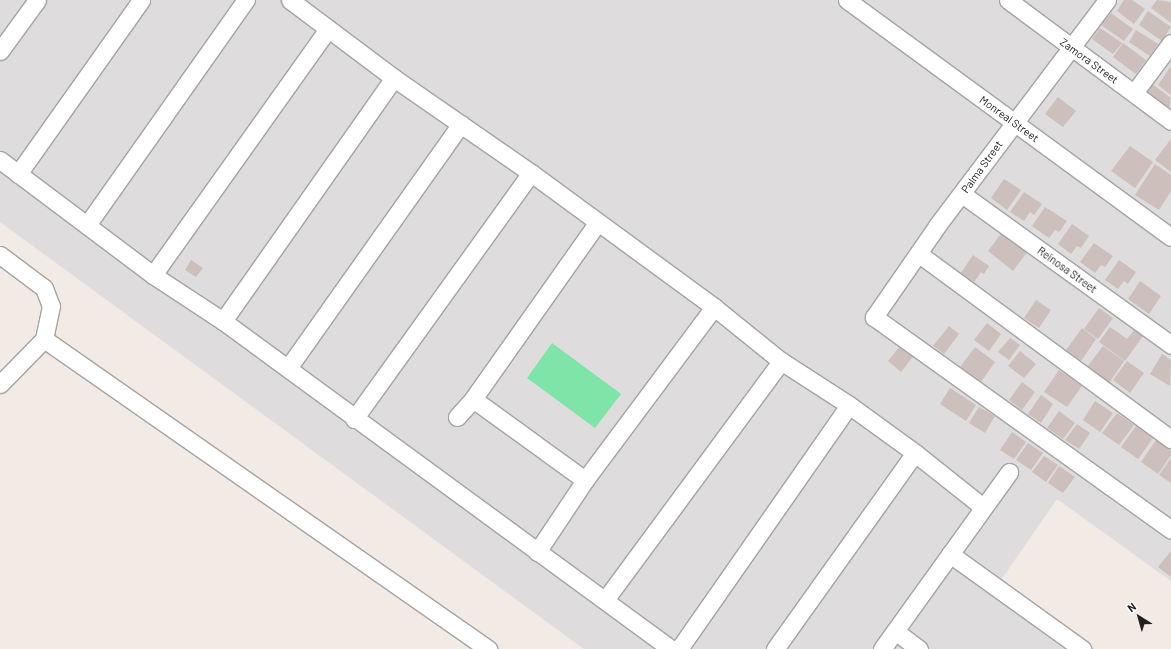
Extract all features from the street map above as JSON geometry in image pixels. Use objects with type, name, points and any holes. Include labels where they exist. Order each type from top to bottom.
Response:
[{"type":"street","points":[[0,51],[37,0]]},
{"type":"street","points":[[18,174],[141,0]]},
{"type":"street","points":[[87,225],[246,0]]},
{"type":"street","points":[[290,0],[394,78],[531,173],[597,223],[714,307],[780,361],[849,405],[915,453],[983,507]]},
{"type":"street","name":"Monreal Street","points":[[847,0],[1171,237]]},
{"type":"street","name":"Palma Street","points":[[1107,0],[1013,122],[962,194],[937,226],[874,317],[1171,530]]},
{"type":"street","name":"Zamora Street","points":[[1012,1],[1070,47],[1134,93],[1171,122]]},
{"type":"street","points":[[153,275],[328,28]]},
{"type":"street","points":[[1134,93],[1171,43]]},
{"type":"street","points":[[223,321],[394,78]]},
{"type":"street","points":[[288,368],[461,124]]},
{"type":"street","points":[[0,160],[153,275],[223,321],[288,368],[354,419],[606,600],[671,649]]},
{"type":"street","points":[[354,419],[531,173]]},
{"type":"street","name":"Reinosa Street","points":[[962,194],[1171,345]]},
{"type":"street","points":[[457,417],[473,399],[597,223]]},
{"type":"street","points":[[919,254],[1171,439]]},
{"type":"street","points":[[0,255],[44,288],[51,306],[44,339],[0,384]]},
{"type":"street","points":[[538,552],[585,480],[714,307]]},
{"type":"street","points":[[44,339],[488,649]]},
{"type":"street","points":[[606,600],[780,361]]},
{"type":"street","points":[[473,399],[585,480]]},
{"type":"street","points":[[679,649],[849,405]]},
{"type":"street","points":[[775,649],[915,453]]},
{"type":"street","points":[[882,649],[1009,472]]},
{"type":"street","points":[[950,554],[1082,649]]},
{"type":"street","points":[[895,631],[919,649]]},
{"type":"shaded area","points":[[0,0],[1171,0],[1171,581],[1057,499],[1001,580],[1095,649],[584,649],[0,222]]},
{"type":"green space","points":[[552,343],[621,394],[595,428],[527,378]]},
{"type":"building","points":[[1124,0],[1132,0],[1145,9],[1134,24],[1117,11]]},
{"type":"building","points":[[1157,0],[1171,2],[1171,23],[1151,8]]},
{"type":"building","points":[[1148,11],[1171,27],[1162,41],[1139,25]]},
{"type":"building","points":[[1111,13],[1133,29],[1124,41],[1101,25]]},
{"type":"building","points":[[1100,28],[1122,43],[1113,54],[1092,39]]},
{"type":"building","points":[[1136,30],[1158,44],[1150,56],[1129,42]]},
{"type":"building","points":[[1123,43],[1146,60],[1136,74],[1113,57]]},
{"type":"building","points":[[1171,66],[1171,95],[1158,85]]},
{"type":"building","points":[[1152,84],[1171,98],[1169,110],[1145,94]]},
{"type":"building","points":[[1058,97],[1076,111],[1063,127],[1045,114]]},
{"type":"building","points":[[1171,139],[1171,172],[1155,160]]},
{"type":"building","points":[[1130,146],[1153,162],[1135,188],[1111,171]]},
{"type":"building","points":[[1155,164],[1171,175],[1171,191],[1159,210],[1135,195]]},
{"type":"building","points":[[1004,179],[1021,190],[1007,210],[991,198]]},
{"type":"building","points":[[1024,192],[1042,204],[1034,215],[1030,212],[1024,221],[1010,212]]},
{"type":"building","points":[[1045,207],[1067,221],[1059,232],[1055,230],[1049,238],[1032,226]]},
{"type":"building","points":[[1072,224],[1089,236],[1081,248],[1077,246],[1071,254],[1058,244]]},
{"type":"building","points":[[1003,231],[1028,251],[1013,271],[988,251]]},
{"type":"building","points":[[1094,243],[1113,256],[1105,267],[1101,265],[1095,273],[1080,262]]},
{"type":"building","points":[[973,255],[989,266],[984,274],[981,272],[974,282],[961,273]]},
{"type":"building","points":[[191,260],[203,268],[196,277],[185,270]]},
{"type":"building","points":[[1119,260],[1136,272],[1128,284],[1124,281],[1118,289],[1105,280]]},
{"type":"building","points":[[1140,281],[1161,296],[1149,314],[1128,299]]},
{"type":"building","points":[[1036,300],[1051,310],[1039,328],[1024,318]]},
{"type":"building","points":[[1099,308],[1113,318],[1098,339],[1084,329]]},
{"type":"building","points":[[987,323],[1001,334],[989,351],[974,340]]},
{"type":"building","points":[[949,326],[959,334],[944,354],[933,346]]},
{"type":"building","points":[[1110,327],[1127,339],[1134,330],[1143,336],[1125,361],[1099,342]]},
{"type":"building","points":[[1082,328],[1096,339],[1081,361],[1066,350]]},
{"type":"building","points":[[1010,338],[1020,345],[1009,360],[998,352]]},
{"type":"building","points":[[902,344],[915,354],[901,372],[888,361]]},
{"type":"building","points":[[1103,346],[1124,361],[1109,383],[1087,367]]},
{"type":"building","points":[[975,347],[995,362],[981,382],[960,367]]},
{"type":"building","points":[[1020,351],[1036,364],[1024,378],[1008,366]]},
{"type":"building","points":[[1162,354],[1171,360],[1170,386],[1150,374]]},
{"type":"building","points":[[1127,361],[1144,373],[1130,393],[1113,380]]},
{"type":"building","points":[[1059,370],[1082,386],[1067,407],[1044,392]]},
{"type":"building","points":[[1022,382],[1035,392],[1022,410],[1009,400]]},
{"type":"building","points":[[950,388],[976,405],[966,421],[940,404]]},
{"type":"building","points":[[1041,395],[1053,404],[1041,423],[1028,414]]},
{"type":"building","points":[[1095,401],[1113,413],[1100,432],[1083,420]]},
{"type":"building","points":[[979,407],[995,416],[985,433],[969,423]]},
{"type":"building","points":[[1059,411],[1075,423],[1063,439],[1047,428]]},
{"type":"building","points":[[1117,413],[1134,425],[1119,445],[1102,433]]},
{"type":"building","points":[[1077,424],[1090,433],[1079,449],[1065,440]]},
{"type":"building","points":[[1136,426],[1153,438],[1138,459],[1121,447]]},
{"type":"building","points":[[1012,432],[1026,442],[1014,459],[1000,450]]},
{"type":"building","points":[[1156,440],[1171,451],[1171,455],[1158,474],[1141,462]]},
{"type":"building","points":[[1028,443],[1043,453],[1031,470],[1016,460]]},
{"type":"building","points":[[1044,456],[1058,465],[1046,482],[1032,472]]},
{"type":"building","points":[[1171,458],[1171,483],[1159,475]]},
{"type":"building","points":[[1059,466],[1075,477],[1063,493],[1048,483]]},
{"type":"building","points":[[1171,551],[1171,577],[1158,567]]}]
